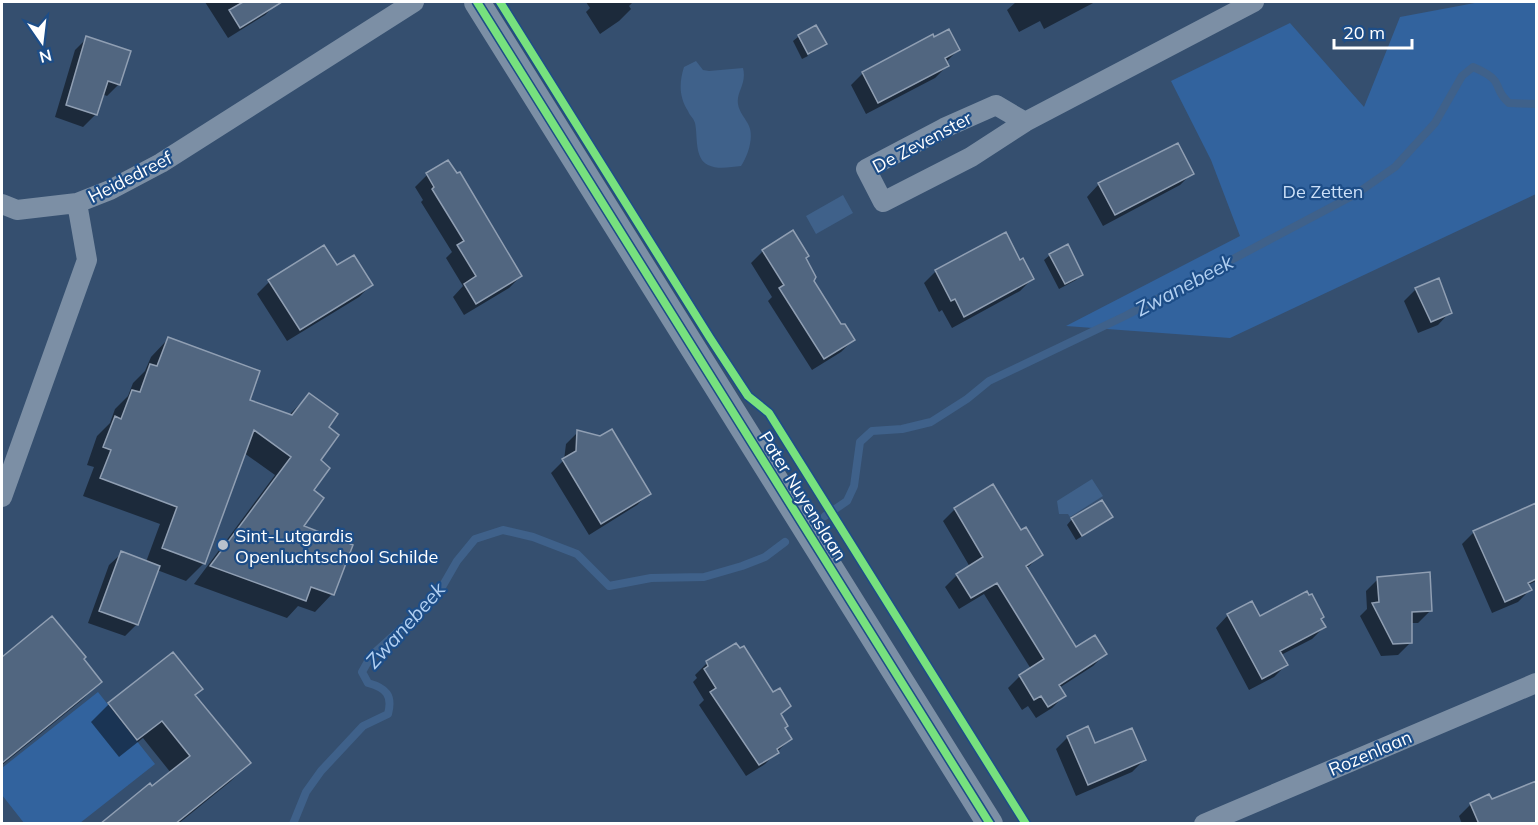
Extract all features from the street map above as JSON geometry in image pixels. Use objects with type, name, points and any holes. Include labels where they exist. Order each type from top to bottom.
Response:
[{"type":"street","name":"Heidedreef","points":[[2,497],[87,260],[77,203],[110,190],[161,163],[414,2]]},
{"type":"street","name":"Pater Nuyenslaan","points":[[477,2],[990,824]]},
{"type":"street","name":"De Zevenster","points":[[1025,122],[996,105],[944,128],[866,169],[883,202],[970,157],[1025,122],[1254,2]]},
{"type":"street","points":[[2,204],[17,210],[77,203]]},
{"type":"street","name":"Rozenlaan","points":[[1204,824],[1536,683]]},
{"type":"green space","name":"De Zetten","points":[[1480,2],[1536,2],[1536,194],[1230,338],[1066,326],[1240,236],[1211,160],[1171,81],[1290,23],[1364,107],[1400,17]]},
{"type":"green space","points":[[98,692],[155,764],[80,823],[24,823],[2,795],[2,768]]},
{"type":"shaded area","points":[[696,61],[703,70],[709,71],[743,68],[744,79],[738,96],[738,104],[749,126],[751,141],[741,166],[716,167],[708,165],[700,157],[695,123],[685,106],[681,90],[684,67]]},
{"type":"shaded area","points":[[843,195],[853,213],[816,234],[806,216]]},
{"type":"shaded area","points":[[1092,479],[1103,496],[1070,517],[1068,514],[1059,514],[1057,501]]},
{"type":"building","points":[[243,2],[282,2],[240,28],[229,10]]},
{"type":"building","points":[[816,25],[827,44],[808,54],[798,35]]},
{"type":"building","points":[[949,29],[960,50],[945,58],[949,66],[878,103],[862,72],[933,34],[934,37]]},
{"type":"building","points":[[86,36],[131,51],[120,85],[108,81],[97,115],[66,105]]},
{"type":"building","points":[[1178,143],[1194,174],[1115,215],[1098,183]]},
{"type":"building","points":[[448,160],[457,173],[460,172],[522,276],[476,304],[464,284],[476,276],[457,245],[464,241],[432,189],[434,187],[426,173]]},
{"type":"building","points":[[793,230],[809,256],[806,258],[816,277],[814,281],[841,324],[845,324],[855,340],[824,359],[779,288],[784,285],[762,250]]},
{"type":"building","points":[[1006,232],[1020,260],[1023,258],[1034,279],[964,317],[955,299],[951,301],[935,270]]},
{"type":"building","points":[[1068,244],[1083,275],[1065,284],[1049,254]]},
{"type":"building","points":[[324,245],[337,265],[354,255],[373,285],[300,330],[268,280]]},
{"type":"building","points":[[1439,278],[1452,313],[1431,322],[1415,288]]},
{"type":"building","points":[[168,337],[260,371],[250,400],[292,415],[309,393],[338,414],[329,427],[339,435],[321,460],[330,468],[314,490],[324,498],[304,526],[353,545],[334,595],[311,587],[306,601],[210,566],[291,457],[254,430],[205,564],[162,548],[177,507],[100,478],[111,450],[103,447],[115,416],[121,419],[132,390],[140,392],[150,364],[157,366]]},
{"type":"building","points":[[612,429],[651,494],[601,524],[562,459],[576,451],[577,430],[600,436]]},
{"type":"building","points":[[993,484],[1021,530],[1026,527],[1043,555],[1026,566],[1076,647],[1095,635],[1107,654],[1059,685],[1066,696],[1048,707],[1041,696],[1034,700],[1019,675],[1044,659],[997,583],[971,598],[956,574],[983,557],[954,508]]},
{"type":"building","points":[[1102,500],[1113,517],[1082,536],[1071,518]]},
{"type":"building","points":[[1536,503],[1536,579],[1528,583],[1532,590],[1505,602],[1473,531]]},
{"type":"building","points":[[121,551],[160,566],[138,625],[99,611]]},
{"type":"building","points":[[1430,572],[1432,611],[1412,612],[1412,643],[1393,644],[1372,603],[1379,602],[1377,577]]},
{"type":"building","points":[[1307,591],[1309,595],[1312,594],[1324,617],[1321,619],[1326,627],[1280,651],[1288,665],[1262,679],[1227,614],[1252,601],[1260,616]]},
{"type":"building","points":[[52,616],[86,657],[84,659],[102,682],[2,763],[2,657]]},
{"type":"building","points":[[736,643],[740,648],[744,646],[773,692],[780,688],[791,706],[781,714],[788,726],[785,728],[792,739],[777,749],[779,753],[759,765],[710,692],[716,688],[704,669],[708,666],[706,661]]},
{"type":"building","points":[[173,652],[203,689],[195,695],[251,763],[175,824],[100,824],[150,783],[152,786],[190,756],[162,721],[137,740],[108,703]]},
{"type":"building","points":[[1088,726],[1095,743],[1132,728],[1146,760],[1088,785],[1067,736]]},
{"type":"building","points":[[1536,781],[1536,824],[1479,824],[1470,803],[1489,794],[1492,799]]},
{"type":"waterway","name":"Zwanebeek","points":[[825,516],[847,501],[854,486],[860,442],[872,431],[902,429],[931,422],[967,399],[989,381],[1127,315],[1356,194],[1395,167],[1435,123],[1462,76],[1473,67],[1485,72],[1493,79],[1509,103],[1536,104]]},
{"type":"waterway","name":"Zwanebeek","points":[[293,824],[306,792],[321,771],[363,726],[388,714],[390,702],[387,693],[368,683],[362,672],[371,656],[425,607],[442,587],[457,561],[475,539],[503,530],[533,537],[577,554],[609,586],[651,578],[704,577],[765,557],[785,542]]},
{"type":"cycle path","points":[[477,2],[990,824]]},
{"type":"cycle path","points":[[500,2],[710,338],[748,396],[769,413],[1026,824]]},
{"type":"place","name":"Sint-Lutgardis Openluchtschool Schilde","points":[[223,545]]}]
